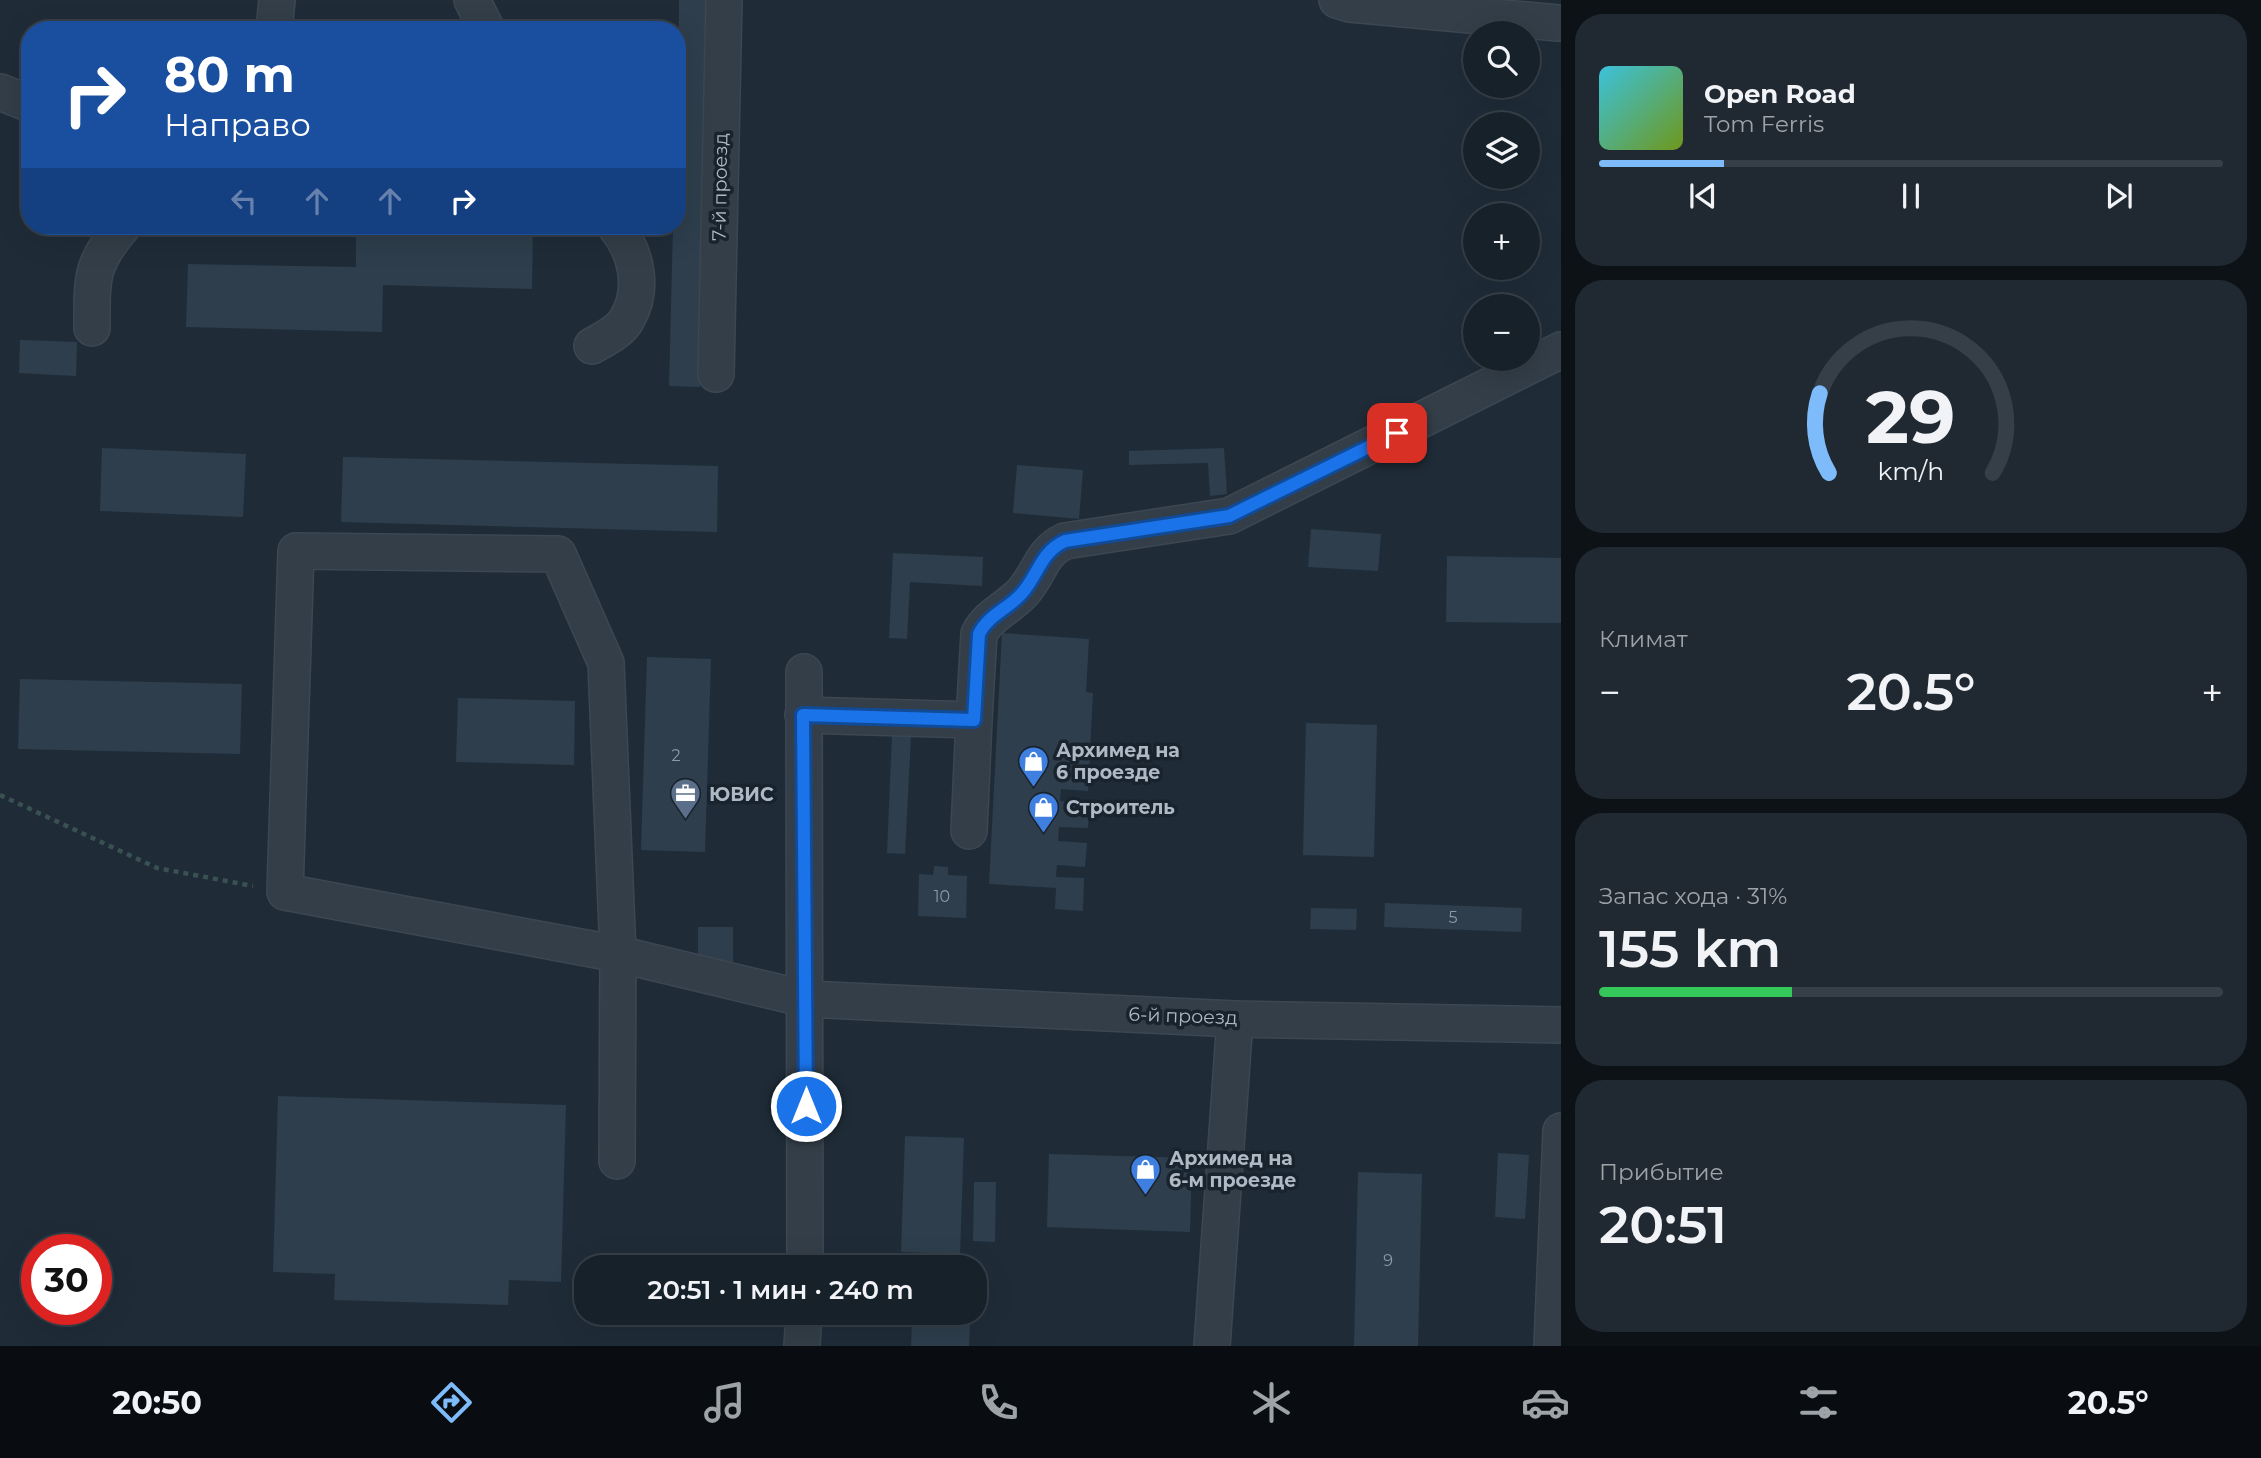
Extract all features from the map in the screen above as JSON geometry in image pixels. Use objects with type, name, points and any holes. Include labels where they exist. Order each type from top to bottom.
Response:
[{"type":"street","points":[[275,21],[277,0]]},
{"type":"street","points":[[471,0],[482,21]]},
{"type":"street","name":"7-й проезд","points":[[716,374],[724,0]]},
{"type":"street","points":[[1337,0],[1350,4],[1558,23]]},
{"type":"street","points":[[0,92],[21,100]]},
{"type":"street","points":[[92,328],[92,284],[100,253],[115,235]]},
{"type":"street","points":[[592,346],[614,332],[627,319],[633,299],[635,259],[620,235]]},
{"type":"street","points":[[969,831],[979,634],[984,625],[1023,592],[1052,547],[1065,541],[1229,516],[1561,350]]},
{"type":"street","points":[[285,892],[296,551],[558,554],[606,663],[618,954],[617,1161]]},
{"type":"street","points":[[804,672],[805,1255]]},
{"type":"street","points":[[803,715],[974,720]]},
{"type":"street","name":"6-й проезд","points":[[285,892],[618,954],[806,999],[1235,1019],[1561,1025]]},
{"type":"street","points":[[1212,1346],[1235,1019]]},
{"type":"street","points":[[1552,1346],[1561,1131]]},
{"type":"street","points":[[802,1346],[803,1325]]},
{"type":"path","points":[[0,795],[157,869],[285,892]]},
{"type":"building","points":[[679,0],[710,0],[700,387],[669,386],[673,235],[686,235],[686,21],[679,21]]},
{"type":"building","points":[[356,235],[533,235],[532,289],[383,285],[382,332],[186,327],[188,264],[356,267]]},
{"type":"building","points":[[20,340],[77,342],[76,376],[19,373]]},
{"type":"building","points":[[102,448],[246,454],[243,517],[100,511]]},
{"type":"building","points":[[1224,448],[1227,494],[1210,496],[1208,463],[1129,465],[1129,451]]},
{"type":"building","points":[[343,457],[718,466],[717,532],[341,522]]},
{"type":"building","points":[[1017,465],[1083,470],[1079,519],[1013,513]]},
{"type":"building","points":[[1311,529],[1381,534],[1378,571],[1308,567]]},
{"type":"building","points":[[893,553],[983,557],[982,586],[910,582],[907,639],[889,638]]},
{"type":"building","points":[[1447,556],[1561,558],[1561,623],[1446,622]]},
{"type":"building","points":[[1002,633],[1089,639],[1086,692],[1093,693],[1088,791],[1061,789],[1060,801],[1089,803],[1088,828],[1059,827],[1058,841],[1087,843],[1085,867],[1057,865],[1056,877],[1084,878],[1083,911],[1055,909],[1056,888],[989,884]]},
{"type":"building","points":[[647,657],[711,659],[705,852],[641,850]]},
{"type":"building","points":[[20,679],[242,684],[240,754],[18,749]]},
{"type":"building","points":[[458,698],[575,701],[574,765],[456,762]]},
{"type":"building","points":[[1306,723],[1377,725],[1374,857],[1303,855]]},
{"type":"building","points":[[892,735],[911,736],[905,854],[887,853]]},
{"type":"building","points":[[934,866],[948,867],[948,875],[967,876],[966,918],[918,916],[919,874],[933,875]]},
{"type":"building","points":[[1385,903],[1522,908],[1521,932],[1384,927]]},
{"type":"building","points":[[1311,908],[1357,909],[1356,930],[1310,929]]},
{"type":"building","points":[[698,927],[733,927],[733,963],[698,963]]},
{"type":"building","points":[[278,1096],[566,1105],[561,1282],[509,1280],[508,1305],[334,1300],[335,1274],[273,1272]]},
{"type":"building","points":[[905,1136],[964,1138],[960,1254],[901,1252]]},
{"type":"building","points":[[1498,1153],[1529,1155],[1525,1219],[1495,1217]]},
{"type":"building","points":[[1049,1154],[1192,1158],[1190,1232],[1047,1227]]},
{"type":"building","points":[[1358,1172],[1422,1174],[1418,1346],[1354,1346]]},
{"type":"building","points":[[974,1182],[996,1182],[995,1242],[973,1241]]},
{"type":"building","points":[[912,1325],[970,1325],[969,1346],[911,1346]]},
{"type":"place","name":"Архимед на 6 проезде","points":[[1033,788]]},
{"type":"place","name":"ЮВИС","points":[[686,821]]},
{"type":"place","name":"Строитель","points":[[1043,834]]},
{"type":"place","name":"Архимед на 6-м проезде","points":[[1146,1196]]},
{"type":"route","points":[[806,1106],[803,715],[974,720],[979,634],[984,625],[1023,592],[1043,557],[1052,547],[1065,541],[1229,516],[1397,433]]}]
